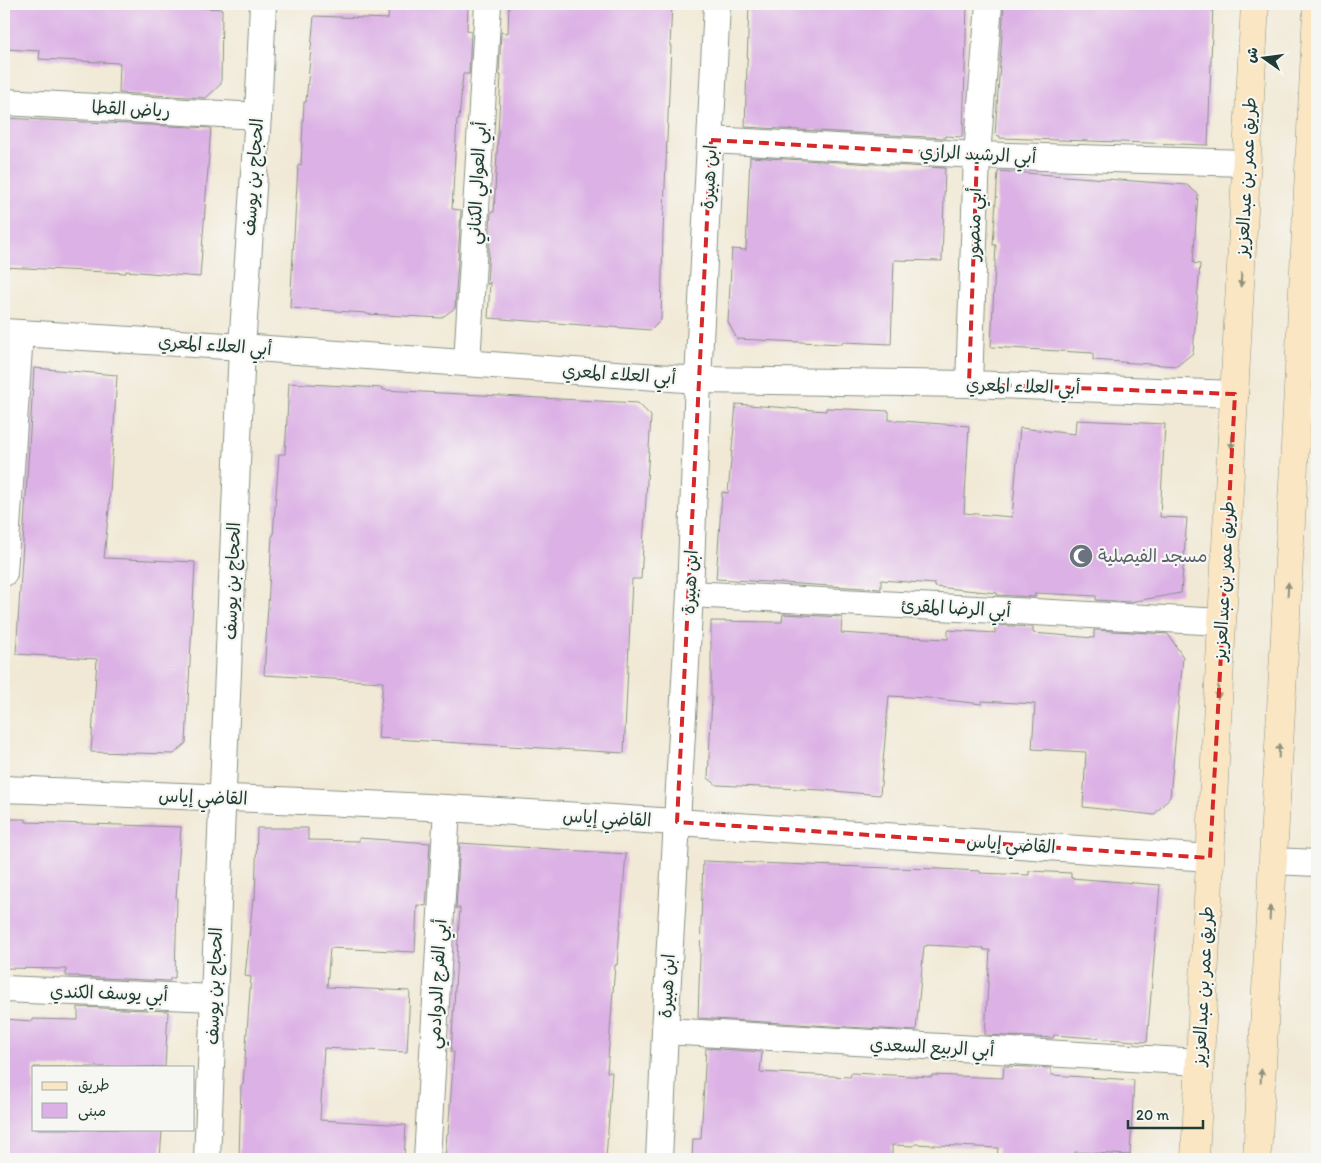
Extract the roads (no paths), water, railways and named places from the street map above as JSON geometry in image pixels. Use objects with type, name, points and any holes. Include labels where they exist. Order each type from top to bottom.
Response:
[{"type":"main road","name":"طريق عمر بن عبدالعزيز","points":[[1195,1159],[1255,4]]},
{"type":"main road","points":[[1257,1159],[1273,861],[1307,410],[1317,11]]},
{"type":"street","name":"الحجاج بن يوسف","points":[[207,1159],[242,347],[258,116],[263,4]]},
{"type":"street","name":"أبي العوالي الكناني","points":[[467,363],[488,4]]},
{"type":"street","name":"ابن هبيرة","points":[[659,1159],[690,594],[698,380],[717,4]]},
{"type":"street","name":"أبي منصور","points":[[968,384],[977,155],[989,4]]},
{"type":"street","name":"رياض القطا","points":[[4,102],[258,116]]},
{"type":"street","name":"أبي الرشيد الرازي","points":[[710,140],[977,155],[1247,164]]},
{"type":"street","name":"أبي العلاء المعري","points":[[12,332],[698,380],[968,384],[1234,394]]},
{"type":"street","points":[[4,573],[12,332]]},
{"type":"street","name":"أبي الرضا المقرئ","points":[[690,594],[1222,622]]},
{"type":"street","name":"القاضي إياس","points":[[4,789],[447,808],[1210,858]]},
{"type":"street","name":"أبي الفرج الدوادمي","points":[[427,1159],[447,808]]},
{"type":"street","points":[[1273,861],[1317,863]]},
{"type":"street","name":"أبي يوسف الكندي","points":[[4,989],[214,998]]},
{"type":"street","name":"أبي الربيع السعدي","points":[[665,1031],[1200,1062]]},
{"type":"place","name":"مسجد الفيصلية","points":[[1081,556]]}]
